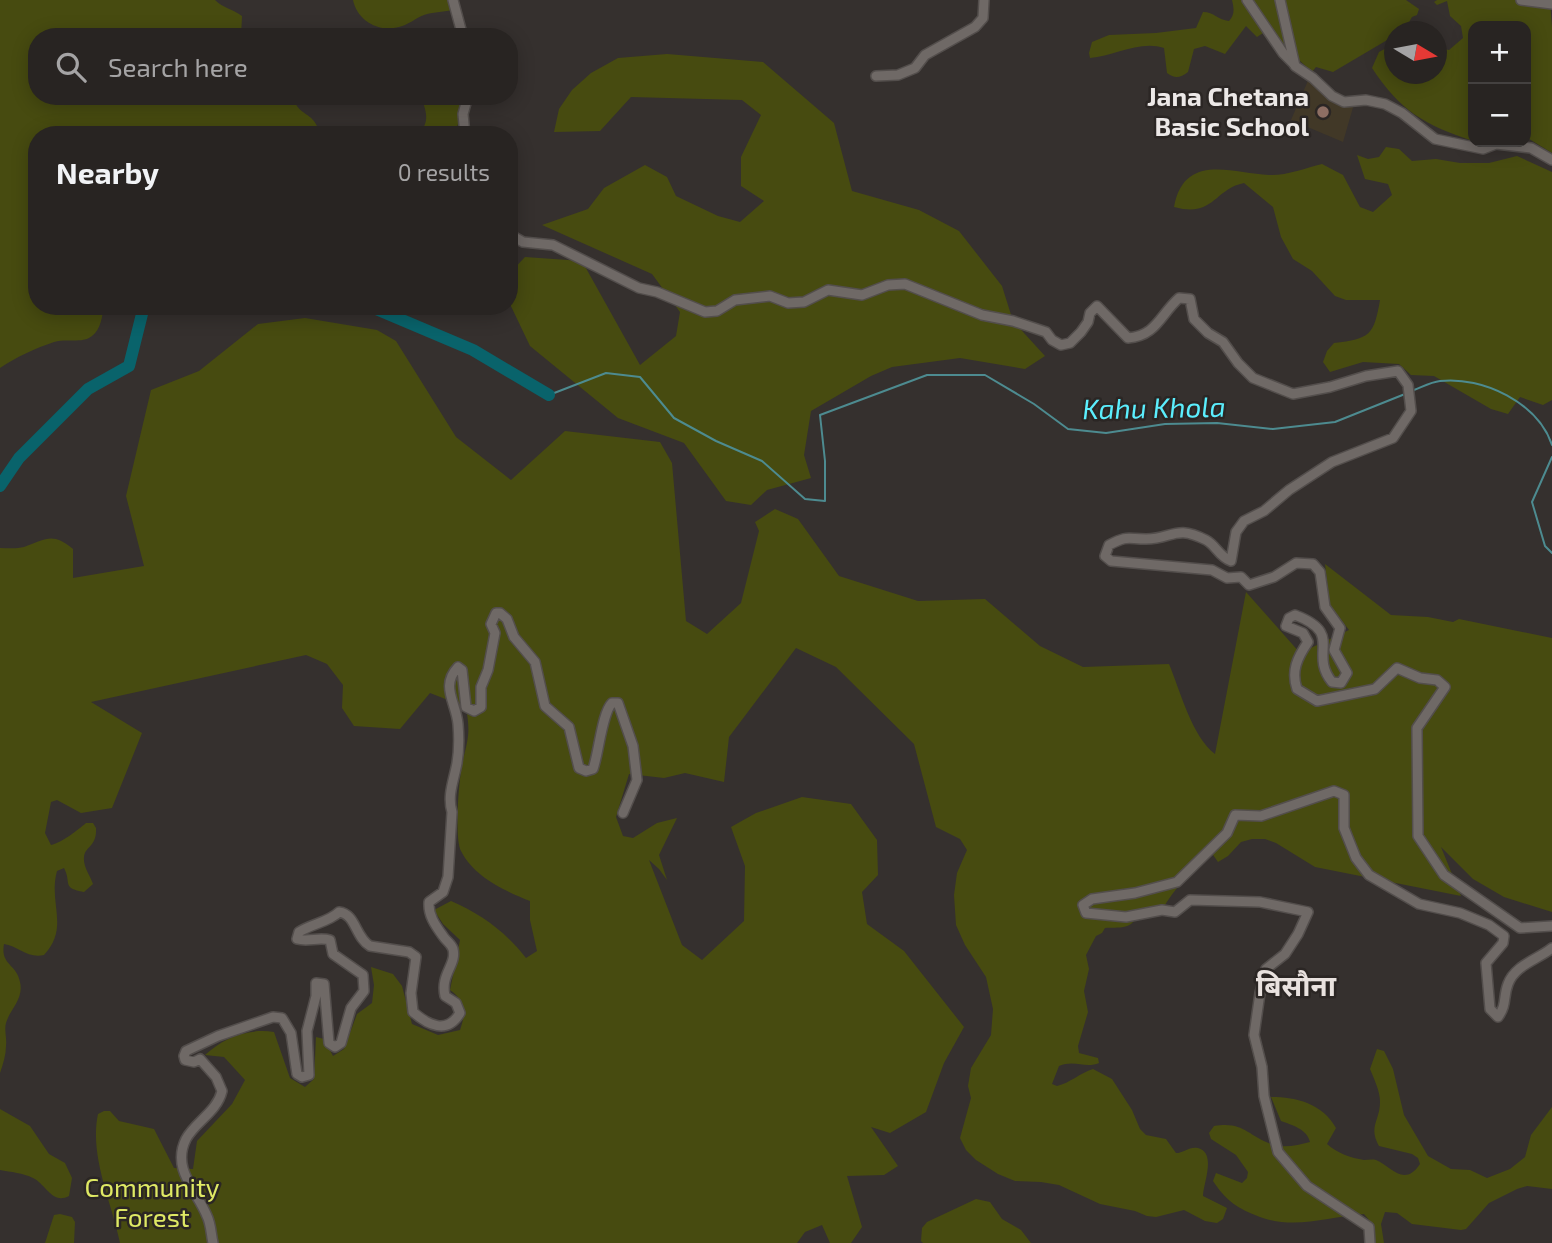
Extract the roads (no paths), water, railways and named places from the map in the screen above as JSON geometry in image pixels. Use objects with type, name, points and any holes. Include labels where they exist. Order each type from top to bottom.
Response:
[{"type":"street","points":[[453,0],[461,28]]},
{"type":"street","points":[[876,76],[898,75],[915,68],[925,55],[975,27],[983,18],[984,0]]},
{"type":"street","points":[[1247,0],[1283,53],[1332,96],[1344,102],[1366,100],[1385,104],[1402,113],[1435,139],[1483,149],[1496,144],[1531,148],[1552,160]]},
{"type":"street","points":[[1280,0],[1295,66]]},
{"type":"street","points":[[1521,0],[1552,4]]},
{"type":"street","points":[[464,126],[466,105]]},
{"type":"street","points":[[518,239],[553,245],[639,288],[657,292],[705,312],[717,311],[735,300],[770,296],[796,303],[828,290],[862,295],[888,285],[905,284],[982,315],[1013,321],[1045,332],[1061,345],[1070,343],[1081,332],[1090,313],[1097,306],[1128,338],[1141,337],[1153,328],[1179,298],[1185,298],[1190,299],[1193,304],[1194,319],[1223,342],[1253,378],[1293,394],[1398,371],[1408,385],[1411,411],[1393,438],[1332,462],[1264,511],[1244,521],[1236,532],[1231,561],[1223,558],[1209,541],[1179,531],[1148,540],[1125,537],[1109,545],[1105,556],[1111,561],[1212,570],[1227,578],[1241,577],[1249,585],[1274,578],[1296,563],[1313,565],[1320,572],[1325,607],[1340,628],[1334,650],[1347,673],[1340,683],[1332,682],[1325,672],[1322,632],[1313,622],[1294,615],[1289,618],[1286,626],[1303,633],[1308,642],[1300,654],[1293,674],[1297,689],[1317,701],[1375,689],[1397,668],[1420,678],[1437,680],[1445,687],[1417,728],[1419,836],[1444,875],[1520,928],[1552,926]]},
{"type":"street","points":[[213,1243],[208,1217],[183,1172],[183,1153],[186,1139],[213,1108],[222,1091],[216,1077],[200,1059],[194,1062],[185,1060],[186,1051],[218,1036],[274,1017],[282,1018],[291,1033],[297,1074],[302,1077],[309,1074],[307,1031],[316,996],[316,983],[324,984],[329,1043],[335,1047],[341,1043],[351,1007],[364,991],[363,975],[333,954],[330,940],[297,939],[299,932],[332,918],[339,912],[346,913],[356,931],[370,946],[410,952],[416,957],[411,993],[413,1012],[426,1024],[440,1027],[456,1020],[460,1013],[456,1003],[445,996],[443,985],[453,960],[453,951],[428,911],[429,902],[443,892],[448,877],[452,812],[449,803],[457,763],[458,726],[449,688],[450,675],[458,667],[462,670],[466,706],[474,711],[481,706],[481,687],[490,662],[495,633],[491,624],[496,613],[507,619],[514,637],[535,662],[545,706],[569,727],[579,768],[586,771],[593,769],[606,709],[612,703],[618,703],[634,746],[636,780],[623,813]]},
{"type":"street","points":[[1370,1243],[1369,1227],[1307,1186],[1278,1152],[1264,1096],[1262,1067],[1254,1035],[1260,993],[1266,969],[1285,954],[1308,912],[1260,902],[1190,900],[1175,912],[1162,910],[1126,917],[1086,913],[1083,905],[1092,899],[1135,893],[1177,881],[1227,834],[1235,815],[1261,816],[1334,791],[1344,795],[1343,828],[1356,858],[1369,875],[1419,904],[1460,913],[1489,925],[1504,936],[1503,943],[1486,963],[1490,1009],[1497,1017],[1504,1008],[1508,984],[1519,968],[1552,948]]},
{"type":"waterway","points":[[0,486],[19,458],[88,389],[129,366],[142,315]]},
{"type":"waterway","points":[[390,315],[473,350],[549,395]]},
{"type":"waterway","name":"Kahu Khola","points":[[549,395],[606,373],[640,377],[674,418],[716,441],[762,461],[805,499],[825,501],[825,461],[820,415],[927,375],[985,375],[1034,404],[1068,429],[1106,433],[1165,424],[1217,423],[1273,429],[1335,422],[1405,394]]},
{"type":"waterway","name":"Kahu Khola","points":[[1414,390],[1440,381],[1474,383],[1491,388],[1507,395],[1535,417],[1552,445]]},
{"type":"waterway","name":"Kahu Khola","points":[[1552,457],[1532,502],[1545,546],[1552,553]]},
{"type":"place","name":"Jana Chetana Basic School","points":[[1323,112]]},
{"type":"district","name":"बिसौना","points":[[1296,986]]},
{"type":"park label","name":"Community Forest","points":[[152,1203]]}]
